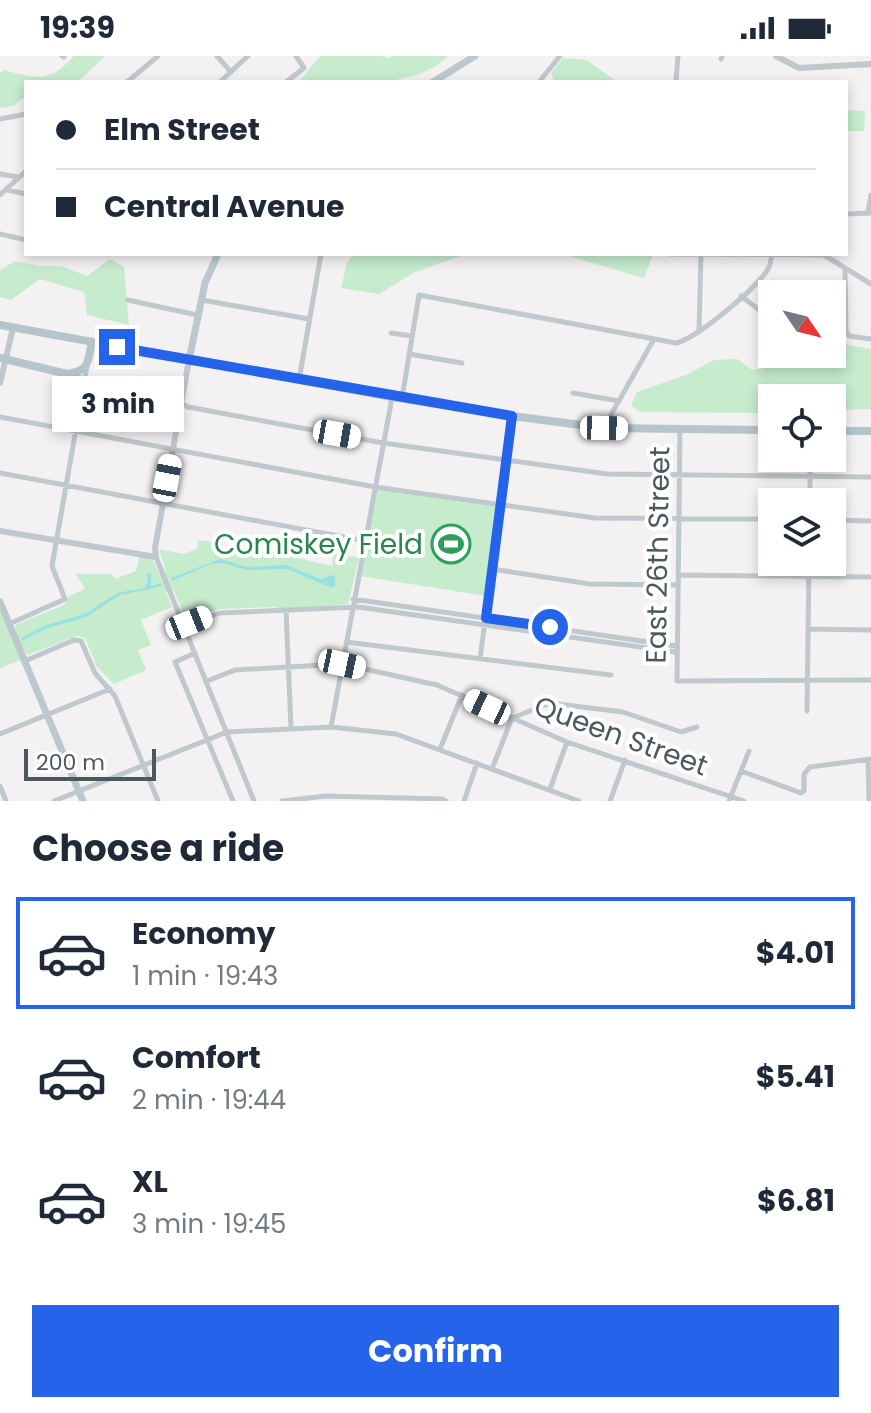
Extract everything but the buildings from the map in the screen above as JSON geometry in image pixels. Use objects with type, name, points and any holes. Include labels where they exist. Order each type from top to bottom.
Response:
[{"type":"main road","points":[[436,80],[475,56]]},
{"type":"main road","points":[[189,360],[205,283],[217,256]]},
{"type":"main road","points":[[0,325],[512,416],[604,428],[758,430]]},
{"type":"main road","points":[[3,359],[67,374],[81,372],[87,365],[92,342]]},
{"type":"main road","points":[[846,431],[871,431]]},
{"type":"main road","points":[[0,602],[83,801]]},
{"type":"street","points":[[129,80],[158,56]]},
{"type":"street","points":[[217,56],[231,72]]},
{"type":"street","points":[[222,80],[248,56]]},
{"type":"street","points":[[289,80],[304,68],[296,56]]},
{"type":"street","points":[[541,80],[560,56]]},
{"type":"street","points":[[676,80],[678,56]]},
{"type":"street","points":[[776,56],[799,68],[871,64]]},
{"type":"street","points":[[0,119],[24,114]]},
{"type":"street","points":[[0,195],[24,172]]},
{"type":"street","points":[[0,174],[18,177]]},
{"type":"street","points":[[6,190],[24,194]]},
{"type":"street","points":[[848,214],[870,212],[871,195]]},
{"type":"street","points":[[0,234],[24,240]]},
{"type":"street","points":[[299,380],[321,256]]},
{"type":"street","points":[[699,332],[701,256]]},
{"type":"street","points":[[402,398],[419,295],[676,343],[699,332],[741,296],[766,272],[772,256]]},
{"type":"street","points":[[826,256],[871,284]]},
{"type":"street","points":[[845,267],[846,331],[849,336],[871,339]]},
{"type":"street","points":[[741,296],[758,309]]},
{"type":"street","points":[[128,300],[197,315]]},
{"type":"street","points":[[201,300],[309,319]]},
{"type":"street","points":[[0,383],[3,359],[13,328]]},
{"type":"street","points":[[391,333],[412,336]]},
{"type":"street","points":[[604,428],[654,339]]},
{"type":"street","points":[[409,354],[462,363]]},
{"type":"street","points":[[189,360],[155,548],[156,557],[254,801]]},
{"type":"street","points":[[9,624],[65,599],[52,566],[87,365]]},
{"type":"street","points":[[67,374],[174,399],[188,407],[383,443],[607,474],[871,477]]},
{"type":"street","points":[[573,393],[619,401]]},
{"type":"street","points":[[331,727],[392,397]]},
{"type":"street","points":[[480,659],[512,416]]},
{"type":"street","points":[[0,417],[375,487],[595,518],[758,519]]},
{"type":"street","name":"East 26th Street","points":[[680,429],[677,681],[808,679]]},
{"type":"street","points":[[0,473],[365,541]]},
{"type":"street","points":[[810,475],[810,488]]},
{"type":"street","points":[[846,520],[871,521]]},
{"type":"street","points":[[0,531],[156,557]]},
{"type":"street","points":[[492,569],[590,584],[678,585]]},
{"type":"street","points":[[678,575],[758,575]]},
{"type":"street","points":[[807,711],[809,576]]},
{"type":"street","points":[[840,576],[871,577]]},
{"type":"street","points":[[353,599],[676,649]]},
{"type":"street","points":[[184,625],[217,613],[352,606],[486,621]]},
{"type":"street","points":[[286,610],[291,728]]},
{"type":"street","points":[[809,629],[871,630]]},
{"type":"street","points":[[25,661],[79,640],[95,673],[110,689],[158,801]]},
{"type":"street","points":[[346,642],[611,675]]},
{"type":"street","points":[[195,653],[175,662],[233,801]]},
{"type":"street","name":"Queen Street","points":[[207,681],[235,670],[342,664],[437,685],[567,742],[730,799],[744,801]]},
{"type":"street","points":[[808,679],[871,680]]},
{"type":"street","points":[[0,734],[110,689]]},
{"type":"street","points":[[440,749],[462,695]]},
{"type":"street","points":[[492,769],[512,718],[550,703],[623,712],[681,732],[697,727]]},
{"type":"street","points":[[54,801],[227,732],[331,727],[396,734],[577,801]]},
{"type":"street","points":[[550,790],[567,742]]},
{"type":"street","points":[[730,799],[749,751]]},
{"type":"street","points":[[869,759],[869,801]]},
{"type":"street","name":"Queen Street","points":[[741,771],[801,793],[804,791],[804,774],[814,765],[869,759]]},
{"type":"street","points":[[610,801],[625,760]]},
{"type":"street","points":[[464,801],[477,763]]},
{"type":"street","points":[[0,786],[6,801]]},
{"type":"street","points":[[282,801],[446,801]]},
{"type":"green space","points":[[74,56],[105,56],[80,80],[24,80],[24,98],[13,106],[0,108],[0,73],[4,70],[34,77],[50,75]]},
{"type":"green space","points":[[320,56],[448,56],[434,67],[398,79],[301,80]]},
{"type":"green space","points":[[563,58],[586,60],[615,80],[553,80],[551,73]]},
{"type":"green space","points":[[848,110],[865,111],[864,131],[848,131]]},
{"type":"green space","points":[[352,256],[460,256],[413,273],[379,294],[341,288],[347,263]]},
{"type":"green space","points":[[569,256],[652,256],[644,278]]},
{"type":"green space","points":[[110,259],[124,267],[129,325],[87,315],[84,292],[40,279],[11,300],[0,297],[0,270],[15,261],[61,266],[87,276]]},
{"type":"green space","points":[[846,345],[871,349],[871,409],[846,410],[846,384],[758,384],[758,413],[640,412],[631,406],[637,392],[686,375],[714,360],[737,359],[752,370],[846,368]]},
{"type":"green space","points":[[378,487],[500,505],[486,596],[360,576]]},
{"type":"green space","points":[[336,539],[345,540],[342,555],[359,558],[348,604],[220,609],[186,620],[173,589],[166,592],[172,607],[141,620],[151,645],[138,650],[146,670],[114,684],[97,667],[85,638],[77,636],[27,655],[23,648],[21,660],[0,668],[0,612],[16,632],[15,625],[64,605],[69,596],[85,589],[76,574],[112,574],[115,579],[136,571],[140,556],[153,560],[160,575],[166,572],[159,549],[183,554],[197,549],[198,540],[218,543],[223,548],[268,551],[332,566]]},
{"type":"water","points":[[220,559],[247,567],[286,565],[320,579],[333,575],[335,583],[338,583],[332,588],[287,569],[247,570],[223,563],[211,564],[172,581],[171,578]]},
{"type":"water","points":[[151,573],[151,586],[161,583],[162,586],[120,595],[86,617],[45,629],[22,641],[21,638],[44,626],[85,614],[117,593],[145,588],[147,574]]},
{"type":"place","name":"Comiskey Field","points":[[451,544]]},
{"type":"route","points":[[117,347],[512,416],[486,618],[550,627]]}]
